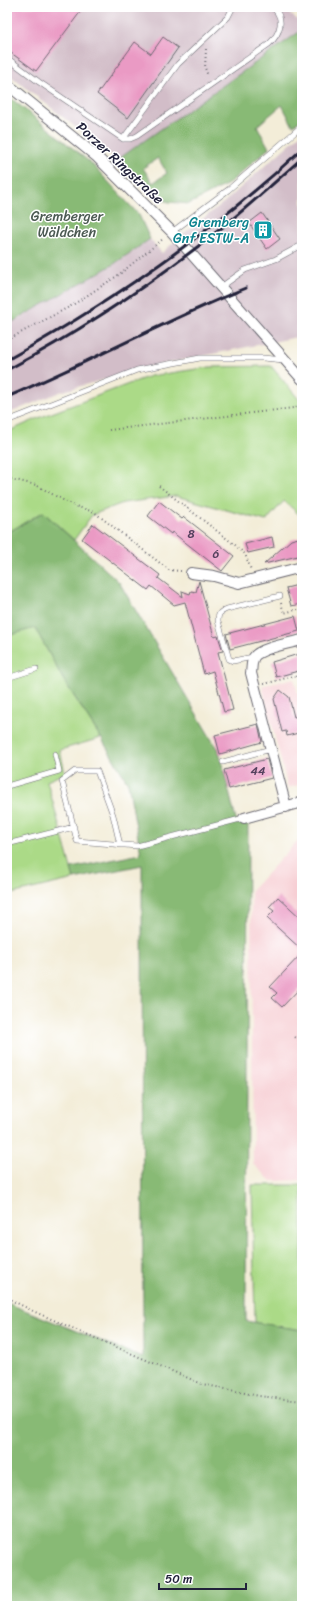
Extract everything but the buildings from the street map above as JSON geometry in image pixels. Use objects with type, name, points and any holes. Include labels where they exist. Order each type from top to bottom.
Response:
[{"type":"street","name":"Porzer Ringstraße","points":[[7,84],[96,156],[172,232],[302,379]]},
{"type":"street","points":[[191,573],[214,576],[239,583],[302,567]]},
{"type":"street","points":[[286,807],[251,673],[254,657],[260,651],[302,640]]},
{"type":"street","points":[[244,818],[302,802]]},
{"type":"lane","points":[[123,139],[178,64],[228,17],[233,7]]},
{"type":"lane","points":[[7,58],[39,82],[123,139],[130,139],[137,136],[269,44],[276,37],[280,28],[276,10],[272,7]]},
{"type":"lane","points":[[172,232],[228,190],[302,126]]},
{"type":"lane","points":[[221,287],[245,270],[276,259],[302,245]]},
{"type":"lane","points":[[7,421],[137,370],[200,358],[263,358],[285,360]]},
{"type":"lane","points":[[254,657],[233,661],[229,659],[218,621],[218,615],[221,611],[227,609],[280,596]]},
{"type":"lane","points":[[7,678],[36,669]]},
{"type":"lane","points":[[223,762],[271,749]]},
{"type":"lane","points":[[7,786],[59,771],[55,754]]},
{"type":"lane","points":[[120,844],[113,815],[97,771],[75,771],[62,781],[78,841],[138,846],[244,818]]},
{"type":"lane","points":[[7,844],[74,826]]},
{"type":"path","points":[[209,34],[205,56],[205,68],[211,85]]},
{"type":"path","points":[[7,340],[71,306],[117,276],[172,232]]},
{"type":"path","points":[[109,430],[302,407]]},
{"type":"path","points":[[7,478],[36,485],[72,505],[94,512],[168,570],[191,573]]},
{"type":"path","points":[[159,486],[245,554],[255,579]]},
{"type":"path","points":[[280,596],[284,613],[302,609]]},
{"type":"path","points":[[255,686],[294,676],[302,680]]},
{"type":"path","points":[[295,1037],[302,1042]]},
{"type":"path","points":[[7,1298],[35,1312],[202,1384],[259,1396],[302,1401]]},
{"type":"shaded area","points":[[7,7],[281,7],[302,23],[302,30],[117,160],[7,73]]},
{"type":"shaded area","points":[[302,133],[302,336],[148,367],[60,392],[7,414],[7,325],[114,264],[150,239],[162,253],[184,233],[223,203]]},
{"type":"shaded area","points":[[294,678],[298,694],[302,693],[302,784],[288,788],[262,686]]},
{"type":"shaded area","points":[[302,836],[302,1180],[271,1181],[253,1164],[251,891]]},
{"type":"green space","points":[[302,30],[302,119],[293,126],[282,105],[257,126],[269,148],[228,184],[189,204],[169,202],[160,199],[117,160]],"holes":[[[158,158],[167,173],[153,183],[143,168]]]},
{"type":"green space","name":"Gremberger Wäldchen","points":[[7,95],[91,163],[139,215],[150,239],[114,264],[7,325]]},
{"type":"green space","points":[[271,366],[302,403],[302,517],[284,501],[266,521],[176,496],[123,503],[92,515],[74,540],[43,512],[7,533],[7,432],[41,417],[150,376],[210,367]]},
{"type":"green space","points":[[43,512],[119,582],[219,752],[237,824],[248,822],[246,1321],[302,1330],[302,1606],[7,1606],[7,1303],[143,1358],[142,865],[74,879],[71,868],[141,854],[128,783],[63,679],[35,628],[7,636],[7,533]]},
{"type":"green space","points":[[35,627],[63,679],[101,738],[60,750],[65,773],[47,781],[74,879],[7,895],[7,636]]},
{"type":"green space","points":[[252,1185],[302,1185],[302,1330],[255,1323]]},
{"type":"railway","points":[[7,360],[85,314],[161,264],[233,209],[302,149]]},
{"type":"railway","points":[[7,370],[62,339],[143,287],[230,221],[302,158]]},
{"type":"railway","points":[[7,397],[185,314],[246,288]]},
{"type":"place","name":"Gremberg Gnf ESTW-A","points":[[263,230]]}]
